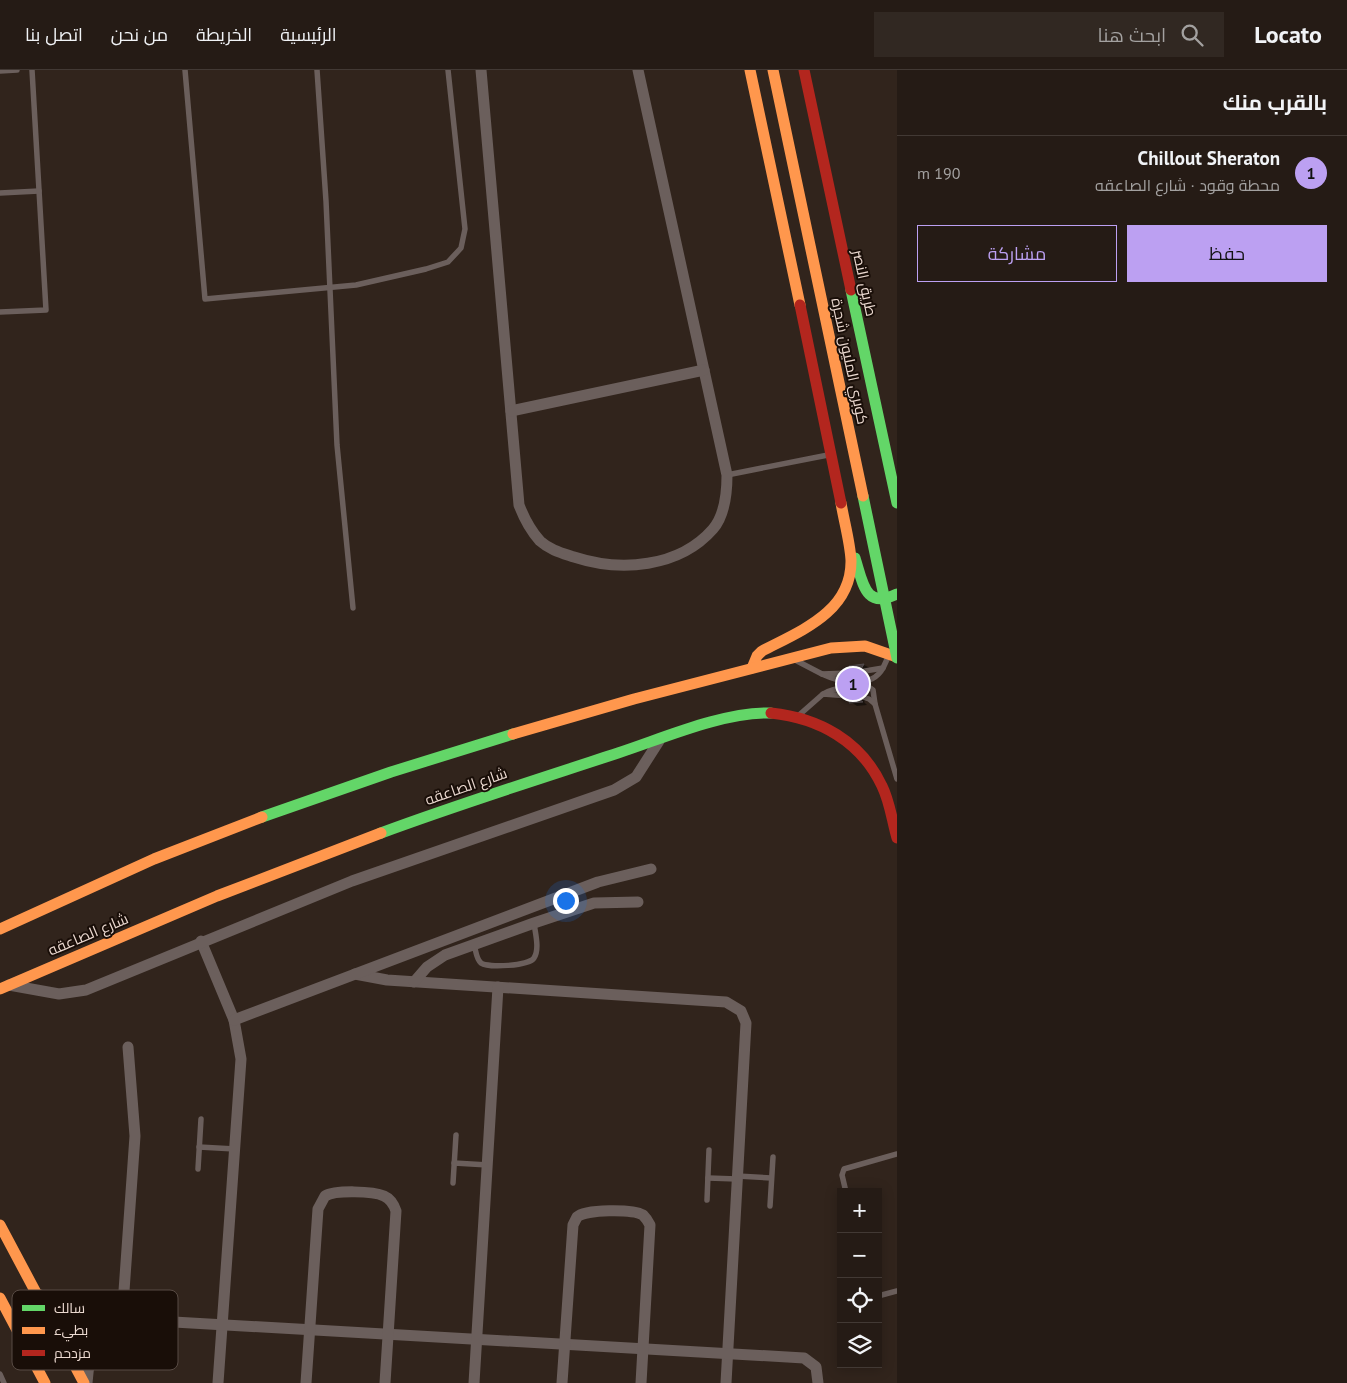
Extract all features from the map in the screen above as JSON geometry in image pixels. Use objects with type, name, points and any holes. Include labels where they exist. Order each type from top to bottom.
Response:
[{"type":"main road","points":[[750,70],[832,454],[849,545],[865,591],[879,599],[891,598],[897,594]]},
{"type":"main road","name":"كوبري المليون شجرة","points":[[773,70],[895,656]]},
{"type":"main road","name":"طريق النصر","points":[[804,70],[897,503]]},
{"type":"main road","points":[[752,668],[757,656],[762,651],[818,621],[838,602],[849,576],[849,545]]},
{"type":"main road","points":[[0,929],[137,865],[282,809],[544,725],[752,668],[851,645],[871,647],[895,656]]},
{"type":"main road","name":"شارع الصاعقه","points":[[4,987],[207,900],[363,839],[508,787],[749,714],[774,713],[798,716],[837,733],[867,762],[882,786],[897,838]]},
{"type":"main road","points":[[0,1225],[34,1290]]},
{"type":"main road","points":[[0,1298],[12,1321]]},
{"type":"main road","points":[[38,1370],[45,1383]]},
{"type":"main road","points":[[78,1370],[85,1383]]},
{"type":"street","points":[[481,70],[519,505],[528,526],[541,542],[554,550],[583,560],[614,565],[636,565],[663,560],[688,550],[714,529],[727,494],[727,475],[638,70]]},
{"type":"street","points":[[511,411],[704,370]]},
{"type":"street","points":[[4,987],[51,993],[77,993],[96,987],[201,941],[352,880],[614,790],[636,776],[659,741]]},
{"type":"street","points":[[234,1020],[598,882],[651,869]]},
{"type":"street","points":[[414,982],[435,961],[534,923],[594,903],[638,902]]},
{"type":"street","points":[[201,941],[234,1020],[241,1059],[218,1383]]},
{"type":"street","points":[[355,974],[377,979],[414,982],[726,1002],[737,1007],[746,1023],[726,1383]]},
{"type":"street","points":[[474,1383],[498,987]]},
{"type":"street","points":[[124,1290],[135,1136],[128,1047]]},
{"type":"street","points":[[306,1383],[318,1209],[325,1196],[338,1192],[380,1195],[388,1199],[394,1206],[385,1383]]},
{"type":"street","points":[[562,1383],[574,1221],[580,1214],[589,1211],[636,1213],[645,1217],[650,1230],[642,1383]]},
{"type":"street","points":[[178,1322],[565,1342],[804,1358],[816,1367],[818,1383]]},
{"type":"street","points":[[85,1383],[87,1370]]},
{"type":"lane","points":[[0,71],[18,70]]},
{"type":"lane","points":[[0,312],[46,310],[32,70]]},
{"type":"lane","points":[[185,70],[204,299],[328,288],[390,278],[448,262],[461,248],[465,229],[448,70]]},
{"type":"lane","points":[[317,70],[326,201],[328,288],[336,445],[353,608]]},
{"type":"lane","points":[[0,193],[39,190]]},
{"type":"lane","points":[[727,475],[832,454]]},
{"type":"lane","points":[[792,658],[832,679],[853,683],[874,677],[895,656]]},
{"type":"lane","points":[[865,671],[883,668]]},
{"type":"lane","points":[[822,674],[850,673]]},
{"type":"lane","points":[[798,716],[823,694],[834,689],[866,686],[873,690],[875,704],[897,779]]},
{"type":"lane","points":[[823,694],[849,696]]},
{"type":"lane","points":[[863,697],[869,698],[875,704]]},
{"type":"lane","points":[[474,945],[479,960],[484,965],[526,964],[534,959],[537,952],[534,923]]},
{"type":"lane","points":[[198,1169],[201,1119]]},
{"type":"lane","points":[[453,1183],[456,1135]]},
{"type":"lane","points":[[199,1147],[235,1149]]},
{"type":"lane","points":[[707,1200],[709,1150]]},
{"type":"lane","points":[[845,1188],[842,1175],[844,1169],[897,1154]]},
{"type":"lane","points":[[770,1206],[773,1156]]},
{"type":"lane","points":[[454,1163],[488,1165]]},
{"type":"lane","points":[[708,1178],[772,1178]]},
{"type":"lane","points":[[882,1295],[897,1292]]},
{"type":"lane","points":[[0,1374],[4,1383]]},
{"type":"building","points":[[864,664],[860,671],[866,676],[852,677],[855,672],[849,666]]},
{"type":"building","points":[[850,691],[863,691],[858,697],[863,702],[849,703],[854,696]]},
{"type":"traffic: fast","points":[[851,290],[897,503]]},
{"type":"traffic: fast","points":[[863,496],[897,658]]},
{"type":"traffic: fast","points":[[855,558],[863,585],[872,596],[878,599],[897,594]]},
{"type":"traffic: fast","points":[[381,833],[693,727],[733,717],[771,713]]},
{"type":"traffic: fast","points":[[262,817],[391,772],[513,734]]},
{"type":"traffic: slow","points":[[750,70],[800,305]]},
{"type":"traffic: slow","points":[[773,70],[863,496]]},
{"type":"traffic: slow","points":[[752,668],[757,656],[762,651],[792,636],[821,618],[843,593],[849,578],[851,560],[841,503]]},
{"type":"traffic: slow","points":[[513,734],[634,699],[831,648],[865,646],[897,657]]},
{"type":"traffic: slow","points":[[0,929],[154,859],[262,817]]},
{"type":"traffic: slow","points":[[0,989],[217,896],[381,833]]},
{"type":"traffic: slow","points":[[0,1225],[35,1290]]},
{"type":"traffic: slow","points":[[0,1298],[12,1321]]},
{"type":"traffic: slow","points":[[38,1370],[45,1383]]},
{"type":"traffic: slow","points":[[77,1370],[84,1383]]},
{"type":"traffic: jam","points":[[804,70],[851,290]]},
{"type":"traffic: jam","points":[[800,305],[841,503]]},
{"type":"traffic: jam","points":[[771,713],[806,720],[822,726],[837,734],[863,756],[885,792],[897,838]]},
{"type":"place","name":"Chillout Sheraton","points":[[853,684]]}]
